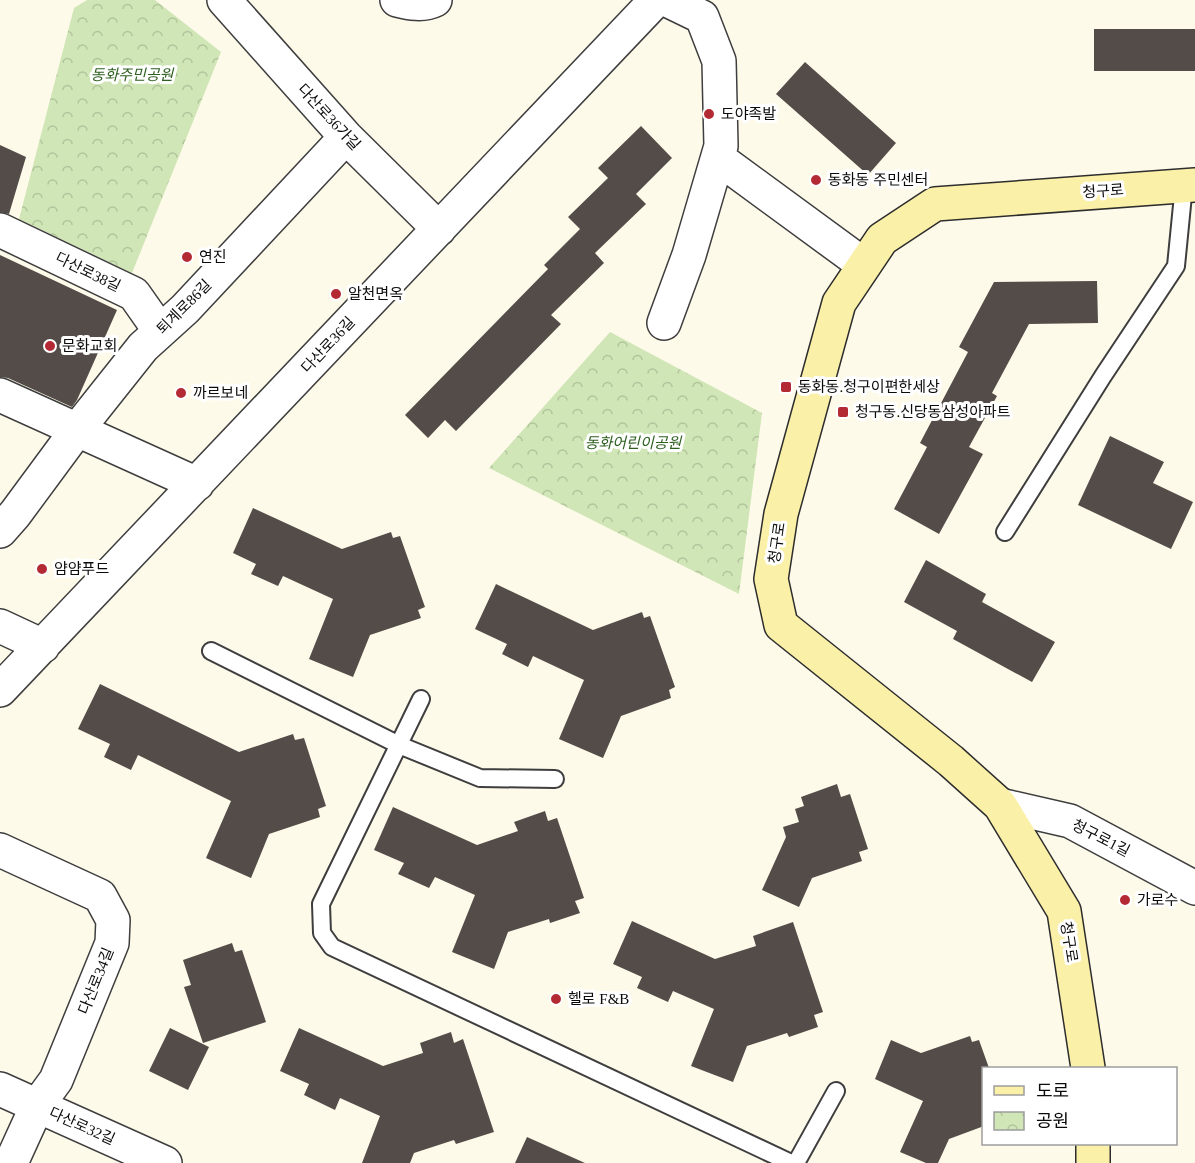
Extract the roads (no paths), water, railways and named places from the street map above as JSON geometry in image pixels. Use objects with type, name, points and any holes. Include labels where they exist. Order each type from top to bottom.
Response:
[{"type":"main road","name":"청구로","points":[[1088,1067],[1064,911],[1000,805],[951,761],[781,625],[771,579],[781,514],[838,303],[882,238],[934,204],[1190,185]]},
{"type":"main road","points":[[1093,1145],[1093,1163]]},
{"type":"street","name":"다산로36가길","points":[[224,0],[346,137],[439,229]]},
{"type":"street","name":"다산로36길","points":[[0,690],[656,0]]},
{"type":"street","points":[[664,323],[689,255],[721,146],[719,61],[702,17],[667,0]]},
{"type":"street","name":"퇴계로86길","points":[[3,523],[143,347],[185,309],[346,137]]},
{"type":"street","points":[[718,158],[864,264]]},
{"type":"street","name":"다산로38길","points":[[0,230],[134,294],[160,331]]},
{"type":"street","points":[[0,395],[197,484]]},
{"type":"street","points":[[0,626],[43,646]]},
{"type":"street","name":"청구로1길","points":[[1000,805],[1070,821],[1195,888]]},
{"type":"street","name":"다산로34길","points":[[0,850],[100,896],[113,920],[112,943],[56,1080],[37,1106],[10,1163]]},
{"type":"street","name":"다산로32길","points":[[0,1089],[165,1163]]},
{"type":"lane","points":[[1005,532],[1102,376],[1176,266],[1190,185]]},
{"type":"lane","points":[[211,651],[399,745],[480,778],[555,779]]},
{"type":"lane","points":[[421,699],[321,904],[322,933],[332,947],[794,1163],[836,1091]]},
{"type":"place","name":"도야족발","points":[[709,114]]},
{"type":"place","name":"동화동 주민센터","points":[[816,180]]},
{"type":"place","name":"연진","points":[[187,257]]},
{"type":"place","name":"알천면옥","points":[[336,294]]},
{"type":"place","name":"문화교회","points":[[50,346]]},
{"type":"place","name":"동화동.청구이편한세상","points":[[786,387]]},
{"type":"place","name":"까르보네","points":[[181,393]]},
{"type":"place","name":"청구동.신당동삼성아파트","points":[[843,412]]},
{"type":"place","name":"얌얌푸드","points":[[42,569]]},
{"type":"place","name":"가로수","points":[[1125,900]]},
{"type":"place","name":"헬로 F&B","points":[[556,999]]},
{"type":"park label","name":"동화주민공원","points":[[132,75]]},
{"type":"park label","name":"동화어린이공원","points":[[633,443]]}]
